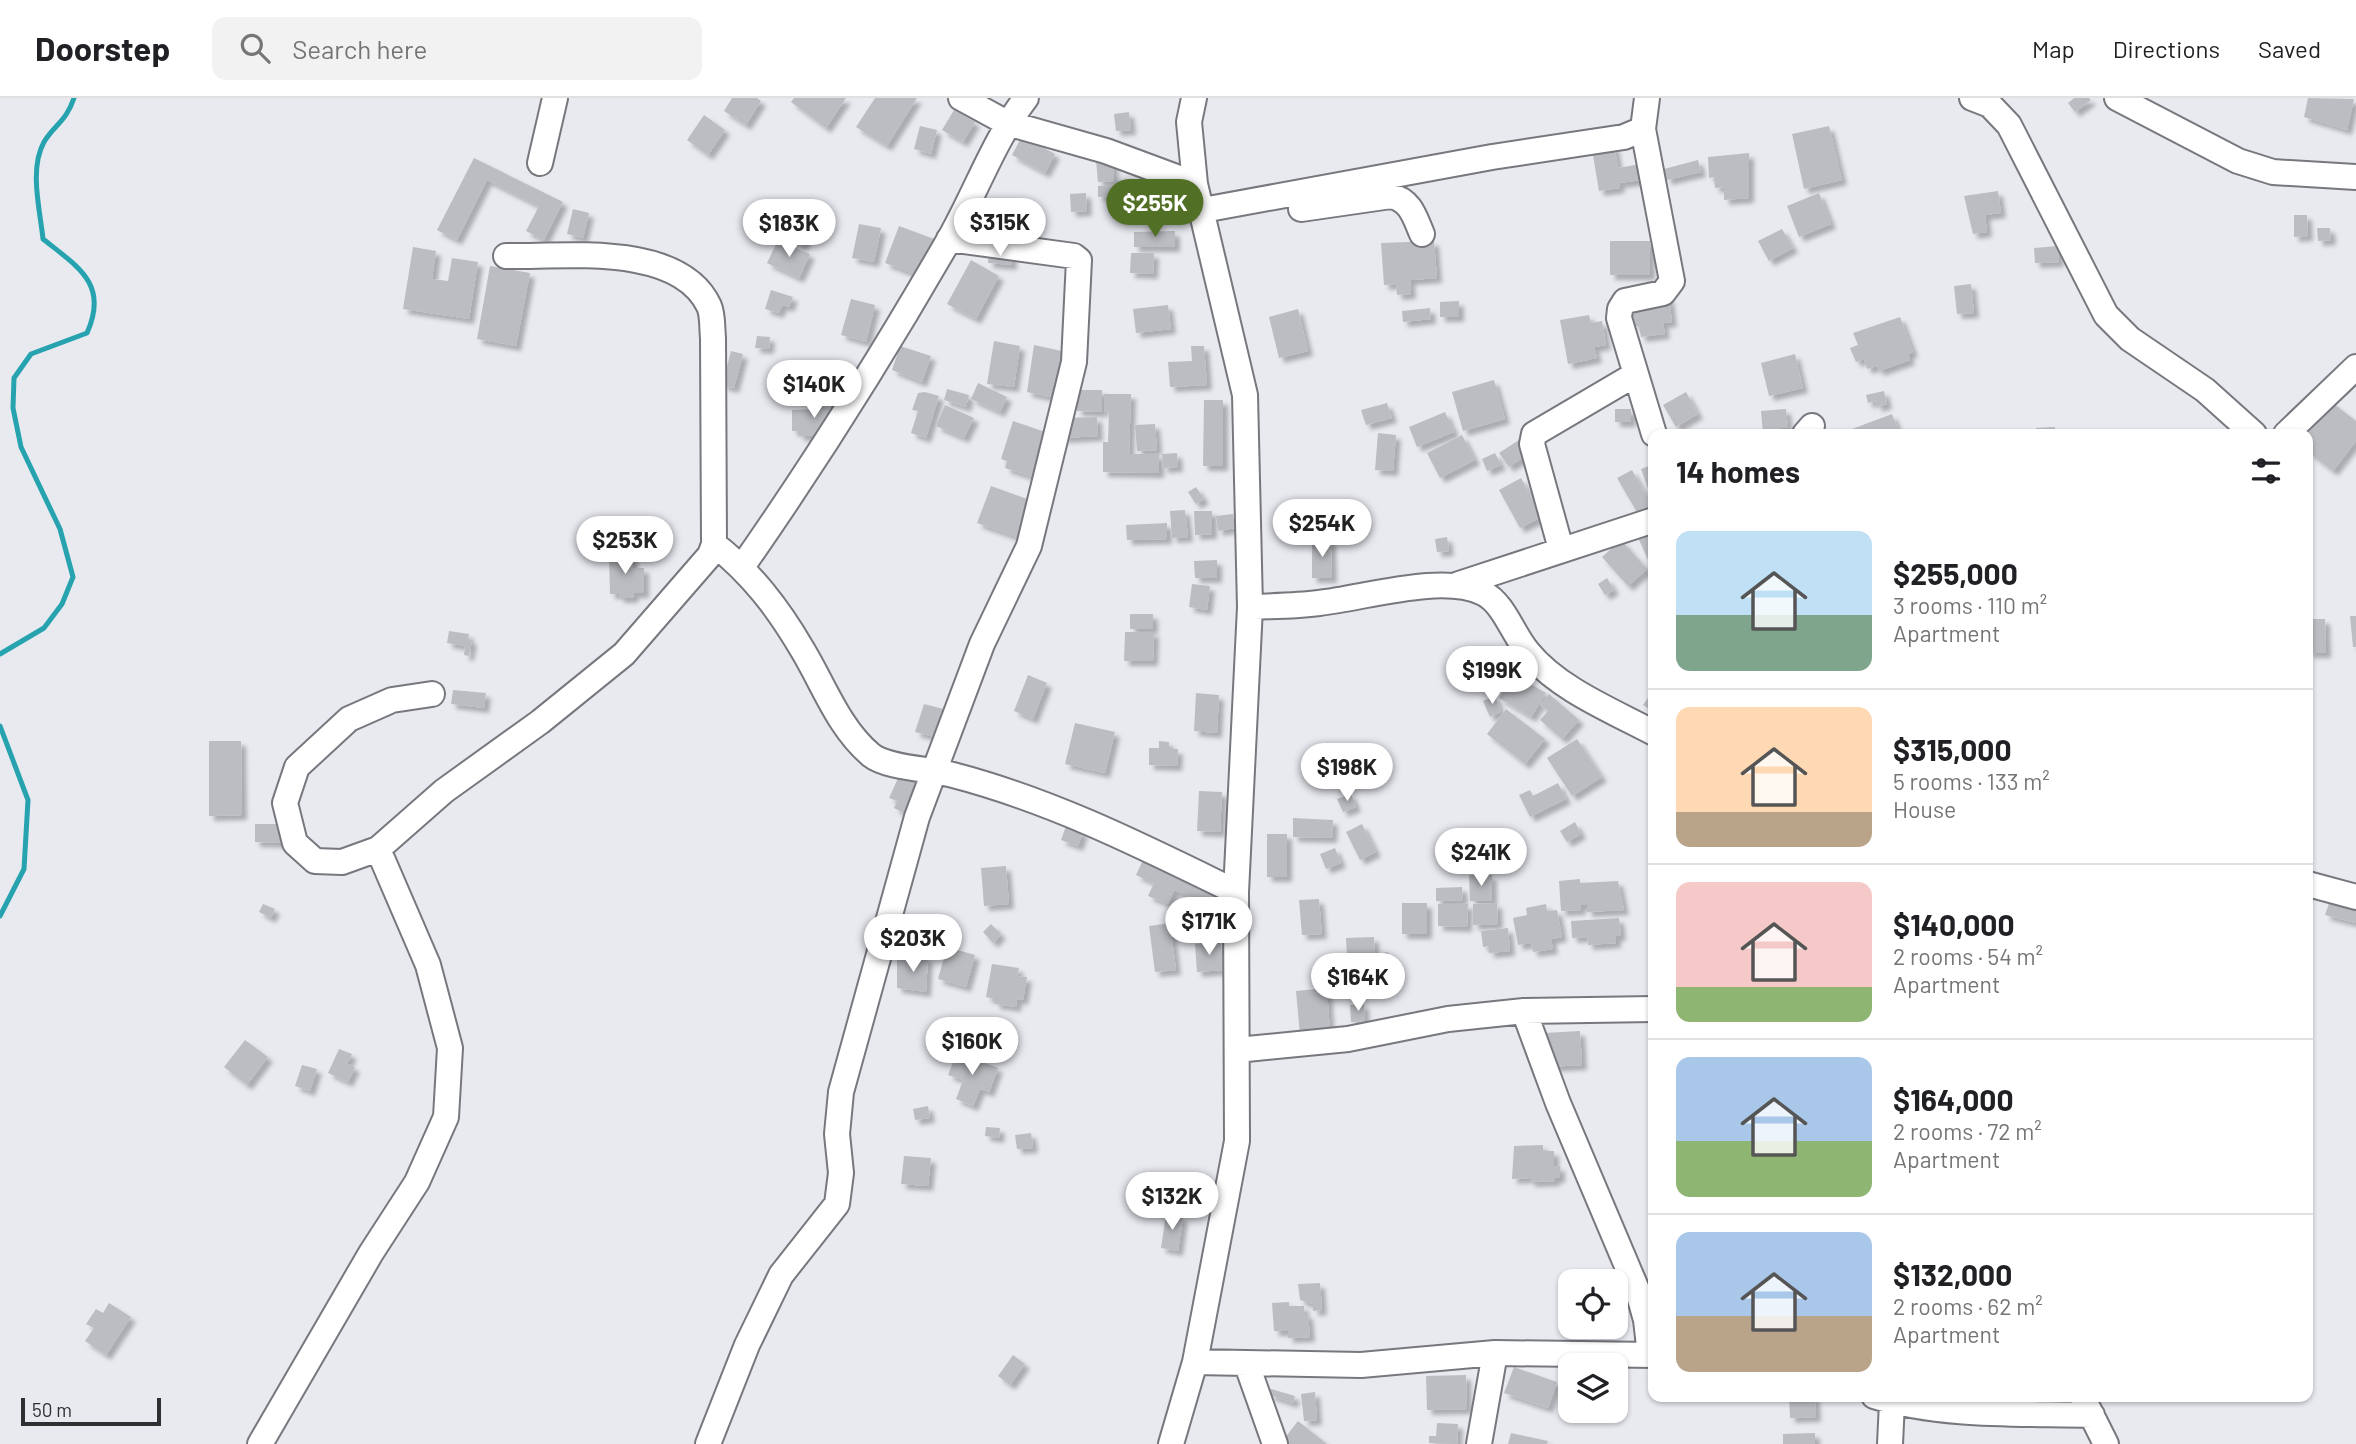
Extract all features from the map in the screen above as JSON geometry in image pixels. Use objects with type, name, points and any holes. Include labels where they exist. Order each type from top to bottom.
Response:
[{"type":"street","points":[[540,163],[555,98]]},
{"type":"street","points":[[961,98],[1007,122],[1106,150],[1195,184]]},
{"type":"street","points":[[742,567],[818,458],[949,239],[1007,122],[1026,98]]},
{"type":"street","points":[[1171,1444],[1195,1362],[1237,1141],[1236,892],[1250,607],[1245,395],[1205,217],[1195,184],[1189,122],[1194,98]]},
{"type":"street","points":[[1647,98],[1643,129],[1672,281],[1663,293],[1626,301],[1620,309],[1619,318],[1652,429]]},
{"type":"street","points":[[2117,98],[2238,161],[2273,172],[2356,177]]},
{"type":"street","points":[[1987,100],[2009,125],[2106,315],[2130,339],[2205,390],[2248,429]]},
{"type":"street","points":[[1205,217],[1492,157],[1623,137],[1643,129]]},
{"type":"street","points":[[1205,217],[1391,197],[1401,198],[1410,207],[1422,234]]},
{"type":"street","points":[[708,1444],[747,1345],[781,1275],[837,1204],[841,1173],[836,1134],[841,1092],[917,817],[982,644],[1029,546],[1074,362],[1080,264],[1074,256],[949,239]]},
{"type":"street","points":[[432,694],[392,700],[349,719],[297,767],[285,803],[295,843],[315,861],[342,862],[378,849],[444,791],[540,722],[624,654],[710,555],[714,544],[713,338],[710,307],[693,284],[661,265],[629,258],[506,256]]},
{"type":"street","points":[[2291,429],[2356,368]]},
{"type":"street","points":[[1561,549],[1532,444],[1534,434],[1636,374]]},
{"type":"street","points":[[1250,607],[1318,603],[1433,585],[1459,584],[1648,522]]},
{"type":"street","points":[[714,544],[742,567],[769,597],[803,650],[842,724],[872,757],[1012,790],[1107,829],[1236,892]]},
{"type":"street","points":[[1459,584],[1486,594],[1507,618],[1528,653],[1561,680],[1648,730]]},
{"type":"street","points":[[260,1444],[371,1253],[417,1182],[446,1117],[450,1048],[428,965],[378,849]]},
{"type":"street","points":[[2313,885],[2356,897]]},
{"type":"street","points":[[1237,1050],[1348,1039],[1448,1019],[1524,1011],[1648,1009]]},
{"type":"street","points":[[1524,1011],[1558,1103],[1638,1292],[1648,1332]]},
{"type":"street","points":[[1195,1362],[1361,1365],[1495,1353],[1648,1355]]},
{"type":"street","points":[[1479,1444],[1495,1353]]},
{"type":"street","points":[[1247,1365],[1275,1444]]},
{"type":"street","points":[[1883,1402],[1890,1444]]},
{"type":"street","points":[[1904,1402],[1953,1409],[2087,1406],[2108,1442]]},
{"type":"building","points":[[732,98],[757,98],[761,101],[746,125],[724,111]]},
{"type":"building","points":[[794,98],[846,98],[826,128],[791,102]]},
{"type":"building","points":[[875,98],[917,98],[887,146],[856,127]]},
{"type":"building","points":[[2074,98],[2091,100],[2075,112],[2068,103]]},
{"type":"building","points":[[2308,98],[2354,99],[2347,130],[2304,117]]},
{"type":"building","points":[[954,110],[975,122],[963,142],[942,130]]},
{"type":"building","points":[[1129,112],[1131,130],[1116,131],[1114,114]]},
{"type":"building","points":[[704,115],[725,130],[708,155],[687,140]]},
{"type":"building","points":[[920,126],[937,130],[931,154],[914,149]]},
{"type":"building","points":[[1829,126],[1842,180],[1804,189],[1792,134]]},
{"type":"building","points":[[1022,136],[1055,154],[1045,173],[1012,155]]},
{"type":"building","points":[[1614,145],[1618,168],[1646,163],[1649,179],[1619,183],[1620,188],[1599,191],[1592,149]]},
{"type":"building","points":[[1749,153],[1749,198],[1724,200],[1724,187],[1715,188],[1714,177],[1709,178],[1708,157]]},
{"type":"building","points":[[474,158],[563,202],[544,240],[526,231],[539,206],[487,180],[457,240],[437,230]]},
{"type":"building","points":[[1113,159],[1114,181],[1098,182],[1096,160]]},
{"type":"building","points":[[1698,160],[1701,172],[1667,180],[1664,169]]},
{"type":"building","points":[[1098,186],[1116,186],[1116,196],[1098,197]]},
{"type":"building","points":[[1998,191],[2001,213],[1985,215],[1987,232],[1973,234],[1964,196]]},
{"type":"building","points":[[1086,193],[1087,211],[1071,212],[1070,194]]},
{"type":"building","points":[[1819,193],[1831,224],[1799,237],[1787,206]]},
{"type":"building","points":[[573,209],[589,213],[583,238],[567,234]]},
{"type":"building","points":[[806,214],[819,223],[801,247],[789,238]]},
{"type":"building","points":[[2294,215],[2307,215],[2308,236],[2294,237]]},
{"type":"building","points":[[859,224],[881,228],[874,262],[852,258]]},
{"type":"building","points":[[899,226],[934,239],[920,276],[885,263]]},
{"type":"building","points":[[2317,228],[2330,228],[2331,240],[2318,241]]},
{"type":"building","points":[[1782,229],[1793,248],[1769,261],[1758,241]]},
{"type":"building","points":[[1175,231],[1175,247],[1134,247],[1134,232]]},
{"type":"building","points":[[778,240],[810,254],[799,278],[767,263]]},
{"type":"building","points":[[1434,241],[1437,278],[1410,280],[1411,294],[1397,295],[1396,284],[1384,285],[1381,243]]},
{"type":"building","points":[[1610,241],[1650,241],[1650,275],[1610,275]]},
{"type":"building","points":[[2058,246],[2059,262],[2035,263],[2034,248]]},
{"type":"building","points":[[413,247],[436,251],[432,279],[448,281],[452,258],[478,262],[469,319],[403,309]]},
{"type":"building","points":[[989,252],[1012,253],[1012,265],[988,263]]},
{"type":"building","points":[[1131,253],[1154,253],[1153,274],[1130,273]]},
{"type":"building","points":[[971,260],[999,276],[976,319],[947,304]]},
{"type":"building","points":[[490,266],[530,273],[516,346],[477,339]]},
{"type":"building","points":[[1971,284],[1974,313],[1957,314],[1954,286]]},
{"type":"building","points":[[771,290],[793,297],[789,307],[782,305],[779,313],[765,309]]},
{"type":"building","points":[[1669,297],[1672,322],[1663,323],[1665,334],[1641,337],[1639,326],[1634,326],[1631,303]]},
{"type":"building","points":[[851,299],[875,305],[866,342],[841,335]]},
{"type":"building","points":[[1459,301],[1459,317],[1440,317],[1440,302]]},
{"type":"building","points":[[1168,305],[1171,329],[1136,333],[1133,309]]},
{"type":"building","points":[[1430,308],[1431,319],[1403,322],[1402,311]]},
{"type":"building","points":[[1298,309],[1308,351],[1279,358],[1269,317]]},
{"type":"building","points":[[1589,315],[1591,323],[1602,321],[1606,345],[1594,347],[1597,358],[1568,364],[1560,320]]},
{"type":"building","points":[[1900,317],[1913,352],[1908,354],[1910,360],[1879,371],[1877,366],[1867,369],[1864,359],[1856,362],[1850,348],[1858,345],[1853,333]]},
{"type":"building","points":[[757,336],[770,337],[769,349],[755,348]]},
{"type":"building","points":[[994,341],[1020,346],[1014,387],[987,384]]},
{"type":"building","points":[[1034,345],[1071,353],[1066,376],[1056,374],[1050,397],[1027,392]]},
{"type":"building","points":[[900,346],[931,356],[922,382],[892,370]]},
{"type":"building","points":[[1191,346],[1204,346],[1207,385],[1170,387],[1168,362],[1192,361]]},
{"type":"building","points":[[731,351],[743,354],[734,388],[722,385]]},
{"type":"building","points":[[1795,354],[1803,388],[1769,396],[1761,363]]},
{"type":"building","points":[[1494,380],[1505,419],[1463,431],[1452,392]]},
{"type":"building","points":[[978,383],[1007,397],[1000,412],[971,399]]},
{"type":"building","points":[[947,389],[969,395],[966,407],[944,400]]},
{"type":"building","points":[[1077,390],[1102,390],[1102,412],[1077,411]]},
{"type":"building","points":[[1884,391],[1887,404],[1877,407],[1876,401],[1868,403],[1866,395]]},
{"type":"building","points":[[1686,392],[1698,414],[1676,427],[1663,405]]},
{"type":"building","points":[[918,393],[939,396],[926,438],[911,433],[918,411],[912,410]]},
{"type":"building","points":[[1104,394],[1131,394],[1129,454],[1159,454],[1159,473],[1103,472],[1103,442],[1108,442],[1109,412],[1104,412]]},
{"type":"building","points":[[817,399],[830,399],[833,436],[799,436],[799,431],[792,431],[792,410],[817,409]]},
{"type":"building","points":[[1204,400],[1223,400],[1223,466],[1203,466]]},
{"type":"building","points":[[2330,401],[2356,421],[2356,441],[2333,471],[2313,456],[2313,429],[2308,429]]},
{"type":"building","points":[[1387,403],[1392,418],[1366,425],[1361,410]]},
{"type":"building","points":[[945,405],[974,418],[964,438],[936,426]]},
{"type":"building","points":[[1615,409],[1631,409],[1631,422],[1615,422]]},
{"type":"building","points":[[1786,409],[1788,428],[1763,429],[1761,411]]},
{"type":"building","points":[[1445,412],[1454,432],[1417,447],[1409,427]]},
{"type":"building","points":[[1892,414],[1898,429],[1852,429]]},
{"type":"building","points":[[1097,417],[1098,436],[1063,438],[1062,418]]},
{"type":"building","points":[[1013,421],[1054,435],[1039,479],[1005,468],[1007,461],[1001,459]]},
{"type":"building","points":[[1155,424],[1157,450],[1137,451],[1135,425]]},
{"type":"building","points":[[1378,433],[1396,435],[1393,471],[1375,470]]},
{"type":"building","points":[[1462,435],[1475,460],[1440,478],[1427,453]]},
{"type":"building","points":[[1519,440],[1528,454],[1509,467],[1499,453]]},
{"type":"building","points":[[1177,453],[1178,467],[1163,468],[1162,454]]},
{"type":"building","points":[[1495,453],[1501,465],[1487,471],[1482,459]]},
{"type":"building","points":[[1648,466],[1648,489],[1641,469]]},
{"type":"building","points":[[1632,470],[1648,499],[1648,508],[1638,514],[1617,478]]},
{"type":"building","points":[[1521,478],[1542,517],[1520,528],[1499,490]]},
{"type":"building","points":[[991,486],[1030,500],[1017,537],[977,523]]},
{"type":"building","points":[[1196,487],[1204,499],[1196,504],[1188,492]]},
{"type":"building","points":[[1185,510],[1188,537],[1172,538],[1170,511]]},
{"type":"building","points":[[1194,511],[1212,511],[1212,534],[1195,535]]},
{"type":"building","points":[[1233,514],[1235,528],[1218,531],[1216,516]]},
{"type":"building","points":[[1167,523],[1167,539],[1127,540],[1126,525]]},
{"type":"building","points":[[1648,528],[1648,560],[1636,533]]},
{"type":"building","points":[[1447,537],[1449,551],[1437,552],[1435,539]]},
{"type":"building","points":[[1312,540],[1331,540],[1332,578],[1312,578]]},
{"type":"building","points":[[1621,540],[1647,569],[1628,586],[1602,557]]},
{"type":"building","points":[[633,553],[633,568],[644,568],[644,593],[634,593],[633,598],[619,598],[619,594],[610,594],[609,554]]},
{"type":"building","points":[[1217,560],[1217,578],[1195,578],[1194,561]]},
{"type":"building","points":[[1607,578],[1614,590],[1605,595],[1598,584]]},
{"type":"building","points":[[1192,584],[1210,586],[1207,610],[1189,607]]},
{"type":"building","points":[[1130,614],[1153,614],[1153,629],[1130,629]]},
{"type":"building","points":[[2350,616],[2356,616],[2356,647],[2353,647]]},
{"type":"building","points":[[2313,619],[2325,619],[2326,653],[2313,653]]},
{"type":"building","points":[[449,631],[469,634],[468,639],[472,640],[469,656],[464,655],[465,646],[447,643]]},
{"type":"building","points":[[1125,632],[1154,632],[1153,661],[1124,661]]},
{"type":"building","points":[[1513,674],[1546,693],[1531,717],[1499,698]]},
{"type":"building","points":[[1028,675],[1047,683],[1033,719],[1014,711]]},
{"type":"building","points":[[453,690],[486,693],[484,708],[451,704]]},
{"type":"building","points":[[1196,693],[1219,695],[1217,733],[1194,731]]},
{"type":"building","points":[[1549,694],[1579,720],[1562,739],[1540,720],[1548,711],[1540,705]]},
{"type":"building","points":[[1495,696],[1501,712],[1490,717],[1483,701]]},
{"type":"building","points":[[924,704],[951,711],[943,739],[915,732]]},
{"type":"building","points":[[1506,709],[1545,739],[1525,764],[1487,734]]},
{"type":"building","points":[[1075,723],[1115,732],[1105,773],[1065,764]]},
{"type":"building","points":[[1577,739],[1602,777],[1572,796],[1547,758]]},
{"type":"building","points":[[209,741],[241,741],[242,815],[209,816]]},
{"type":"building","points":[[1159,741],[1169,742],[1169,749],[1178,749],[1177,766],[1149,765],[1149,748],[1159,748]]},
{"type":"building","points":[[899,776],[925,783],[915,812],[907,808],[904,813],[894,808],[897,801],[889,798]]},
{"type":"building","points":[[1558,783],[1566,799],[1530,817],[1519,795],[1530,790],[1533,796]]},
{"type":"building","points":[[1199,791],[1222,792],[1220,832],[1197,831]]},
{"type":"building","points":[[1351,794],[1356,807],[1343,812],[1337,799]]},
{"type":"building","points":[[1293,818],[1333,820],[1332,838],[1293,837]]},
{"type":"building","points":[[1575,822],[1581,834],[1567,842],[1560,831]]},
{"type":"building","points":[[255,824],[289,824],[288,843],[255,842]]},
{"type":"building","points":[[1362,824],[1376,852],[1360,860],[1346,832]]},
{"type":"building","points":[[1066,826],[1083,832],[1078,846],[1061,840]]},
{"type":"building","points":[[1267,834],[1287,834],[1287,877],[1267,877]]},
{"type":"building","points":[[1335,848],[1341,863],[1326,869],[1320,854]]},
{"type":"building","points":[[1145,856],[1218,887],[1210,905],[1174,890],[1168,904],[1148,896],[1154,883],[1136,875]]},
{"type":"building","points":[[1006,866],[1009,904],[984,906],[981,868]]},
{"type":"building","points":[[1469,875],[1492,875],[1492,901],[1470,901]]},
{"type":"building","points":[[1580,879],[1580,883],[1618,881],[1624,910],[1587,912],[1587,905],[1580,905],[1581,910],[1561,911],[1559,881]]},
{"type":"building","points":[[1462,887],[1463,900],[1436,901],[1436,888]]},
{"type":"building","points":[[2332,894],[2356,901],[2356,923],[2325,915]]},
{"type":"building","points":[[1319,899],[1322,934],[1302,935],[1299,900]]},
{"type":"building","points":[[1402,903],[1427,903],[1427,934],[1402,934]]},
{"type":"building","points":[[1497,903],[1498,924],[1473,925],[1473,904]]},
{"type":"building","points":[[263,904],[275,909],[271,918],[259,912]]},
{"type":"building","points":[[1438,904],[1468,904],[1467,927],[1438,926]]},
{"type":"building","points":[[1546,904],[1547,911],[1557,910],[1562,937],[1551,939],[1553,949],[1533,952],[1531,943],[1518,945],[1513,918],[1527,915],[1526,908]]},
{"type":"building","points":[[1212,909],[1215,938],[1195,941],[1192,912]]},
{"type":"building","points":[[1619,918],[1621,936],[1616,936],[1616,943],[1588,945],[1587,937],[1572,938],[1571,921]]},
{"type":"building","points":[[1170,923],[1176,970],[1155,972],[1149,926]]},
{"type":"building","points":[[991,924],[1001,934],[993,943],[983,932]]},
{"type":"building","points":[[1508,928],[1510,951],[1489,953],[1489,946],[1483,947],[1481,931]]},
{"type":"building","points":[[1374,937],[1375,974],[1348,976],[1346,938]]},
{"type":"building","points":[[1221,942],[1223,970],[1197,972],[1195,944]]},
{"type":"building","points":[[947,947],[975,955],[966,987],[938,979]]},
{"type":"building","points":[[1388,952],[1392,965],[1381,968],[1378,954]]},
{"type":"building","points":[[913,955],[928,957],[926,992],[897,988],[897,958],[912,962]]},
{"type":"building","points":[[992,964],[1019,968],[1017,976],[1027,977],[1023,1000],[1017,999],[1016,1007],[995,1004],[995,999],[986,997]]},
{"type":"building","points":[[1327,988],[1330,1033],[1300,1035],[1296,991]]},
{"type":"building","points":[[1364,1004],[1365,1021],[1351,1022],[1350,1005]]},
{"type":"building","points":[[936,1025],[948,1030],[943,1041],[931,1036]]},
{"type":"building","points":[[1580,1031],[1582,1065],[1547,1067],[1545,1033]]},
{"type":"building","points":[[245,1040],[268,1057],[247,1085],[224,1067]]},
{"type":"building","points":[[339,1049],[352,1054],[347,1064],[355,1067],[348,1082],[328,1073]]},
{"type":"building","points":[[957,1052],[998,1068],[989,1092],[980,1089],[973,1106],[956,1099],[963,1080],[948,1075]]},
{"type":"building","points":[[302,1065],[317,1069],[310,1091],[295,1086]]},
{"type":"building","points":[[928,1106],[930,1118],[915,1120],[913,1109]]},
{"type":"building","points":[[986,1127],[1000,1128],[999,1138],[985,1136]]},
{"type":"building","points":[[1031,1133],[1033,1148],[1017,1149],[1015,1135]]},
{"type":"building","points":[[1543,1145],[1543,1151],[1554,1151],[1554,1167],[1560,1166],[1560,1178],[1555,1178],[1555,1181],[1530,1182],[1530,1178],[1512,1179],[1514,1146]]},
{"type":"building","points":[[904,1156],[931,1158],[928,1186],[901,1184]]},
{"type":"building","points":[[1166,1214],[1183,1217],[1178,1251],[1161,1248]]},
{"type":"building","points":[[1320,1283],[1322,1310],[1313,1311],[1313,1304],[1300,1300],[1298,1284]]},
{"type":"building","points":[[1289,1302],[1289,1306],[1304,1306],[1304,1314],[1308,1314],[1310,1337],[1288,1338],[1288,1331],[1274,1331],[1272,1303]]},
{"type":"building","points":[[109,1303],[131,1317],[106,1355],[85,1341],[94,1328],[86,1324],[96,1309],[103,1313]]},
{"type":"building","points":[[1013,1355],[1025,1364],[1010,1385],[998,1376]]},
{"type":"building","points":[[1514,1367],[1557,1382],[1548,1408],[1504,1393]]},
{"type":"building","points":[[1466,1375],[1467,1409],[1427,1410],[1426,1376]]},
{"type":"building","points":[[1271,1389],[1295,1396],[1293,1403],[1269,1395]]},
{"type":"building","points":[[1315,1392],[1317,1420],[1304,1421],[1301,1394]]},
{"type":"building","points":[[1789,1402],[1815,1402],[1816,1417],[1790,1418]]},
{"type":"building","points":[[1298,1421],[1327,1444],[1290,1444],[1284,1439]]},
{"type":"building","points":[[1437,1423],[1458,1424],[1457,1444],[1429,1443],[1429,1436],[1436,1436]]},
{"type":"building","points":[[1511,1433],[1548,1441],[1547,1444],[1508,1444]]},
{"type":"building","points":[[1815,1433],[1815,1444],[1783,1444],[1783,1434]]},
{"type":"waterway","points":[[0,654],[44,628],[62,604],[73,577],[60,529],[21,447],[13,408],[14,378],[31,354],[87,333],[93,316],[92,289],[86,278],[43,239],[37,190],[37,164],[44,142],[64,118],[74,98]]},
{"type":"waterway","points":[[0,726],[28,800],[24,869],[0,916]]}]
